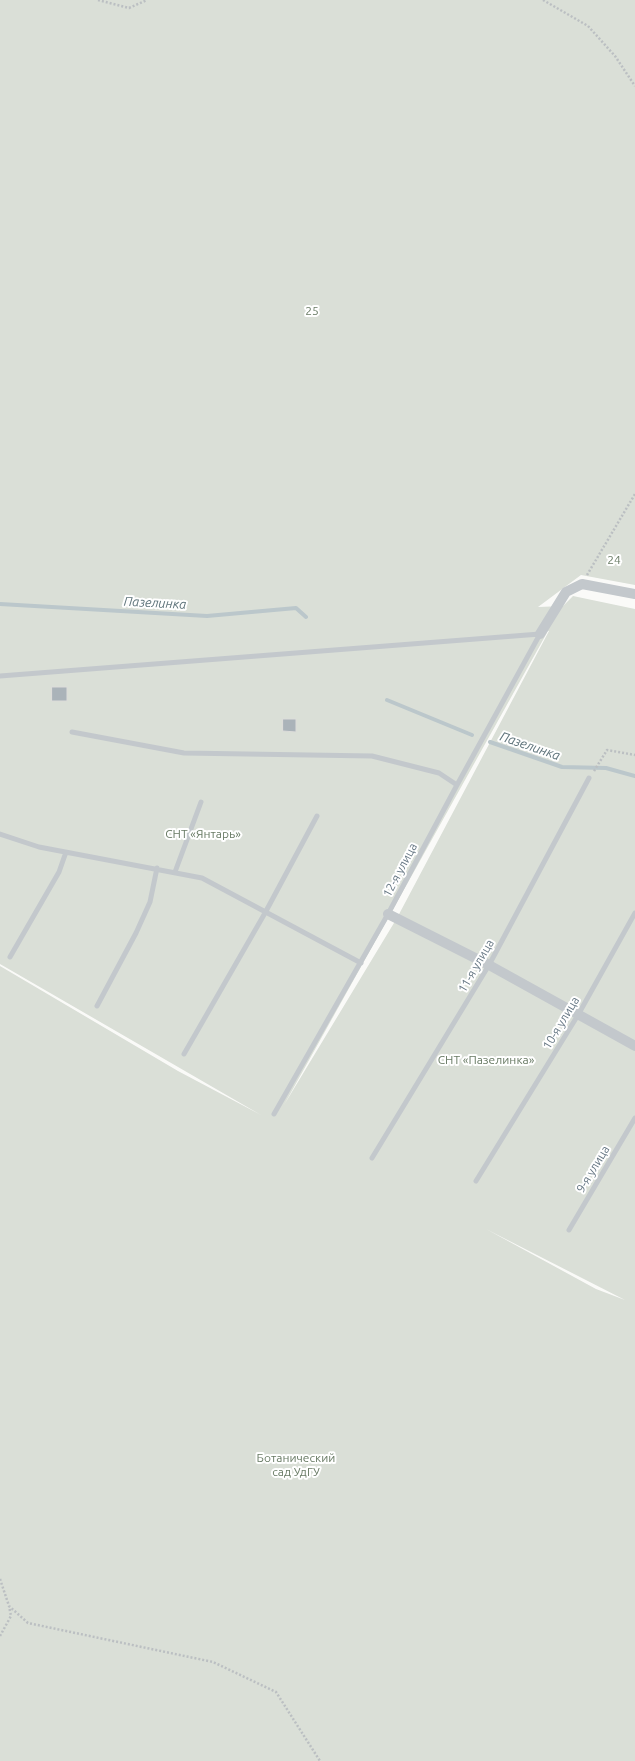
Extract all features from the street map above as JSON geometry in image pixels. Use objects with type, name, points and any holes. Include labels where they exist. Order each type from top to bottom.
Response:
[{"type":"street","points":[[540,634],[566,592],[582,584],[635,594]]},
{"type":"street","points":[[388,914],[488,965],[635,1046]]},
{"type":"lane","points":[[0,676],[540,634]]},
{"type":"lane","name":"12-я улица","points":[[274,1114],[361,963],[540,634]]},
{"type":"lane","points":[[72,732],[184,753],[372,756],[439,773],[457,785]]},
{"type":"lane","name":"11-я улица","points":[[372,1158],[488,965],[589,778]]},
{"type":"lane","points":[[175,872],[201,802]]},
{"type":"lane","points":[[184,1054],[265,913],[317,816]]},
{"type":"lane","points":[[0,834],[38,847],[157,868],[202,878],[361,963]]},
{"type":"lane","points":[[10,957],[59,872],[66,852]]},
{"type":"lane","points":[[97,1006],[136,933],[150,902],[157,868]]},
{"type":"lane","name":"10-я улица","points":[[476,1181],[578,1015],[635,913]]},
{"type":"lane","name":"9-я улица","points":[[569,1230],[635,1118]]},
{"type":"path","points":[[98,0],[129,8],[147,0]]},
{"type":"path","points":[[542,0],[588,26],[616,56],[635,86]]},
{"type":"path","points":[[582,584],[635,494]]},
{"type":"path","points":[[599,763],[607,750],[635,755]]},
{"type":"path","points":[[0,1579],[11,1616],[0,1636]]},
{"type":"path","points":[[9,1606],[28,1623],[213,1662],[276,1692],[320,1761]]},
{"type":"green space","points":[[0,0],[635,0],[635,585],[581,575],[538,607],[563,606],[573,596],[635,609],[635,1761],[0,1761],[0,966],[178,1071],[261,1115],[0,964]],"holes":[[[548,631],[397,918],[284,1105]],[[486,1229],[625,1300],[596,1289]]]},
{"type":"building","points":[[52,687],[67,687],[67,701],[52,701]]},
{"type":"building","points":[[283,719],[296,719],[296,732],[283,731]]},
{"type":"waterway","name":"Пазелинка","points":[[0,604],[207,616],[296,608],[306,617]]},
{"type":"waterway","name":"Пазелинка","points":[[387,700],[472,735]]},
{"type":"waterway","name":"Пазелинка","points":[[490,742],[562,767],[606,768],[635,776]]},
{"type":"park label","name":"25","points":[[312,311]]},
{"type":"park label","name":"24","points":[[614,560]]},
{"type":"park label","name":"СНТ «Янтарь»","points":[[203,834]]},
{"type":"park label","name":"СНТ «Пазелинка»","points":[[486,1060]]},
{"type":"park label","name":"Ботанический сад УдГУ","points":[[296,1465]]}]
